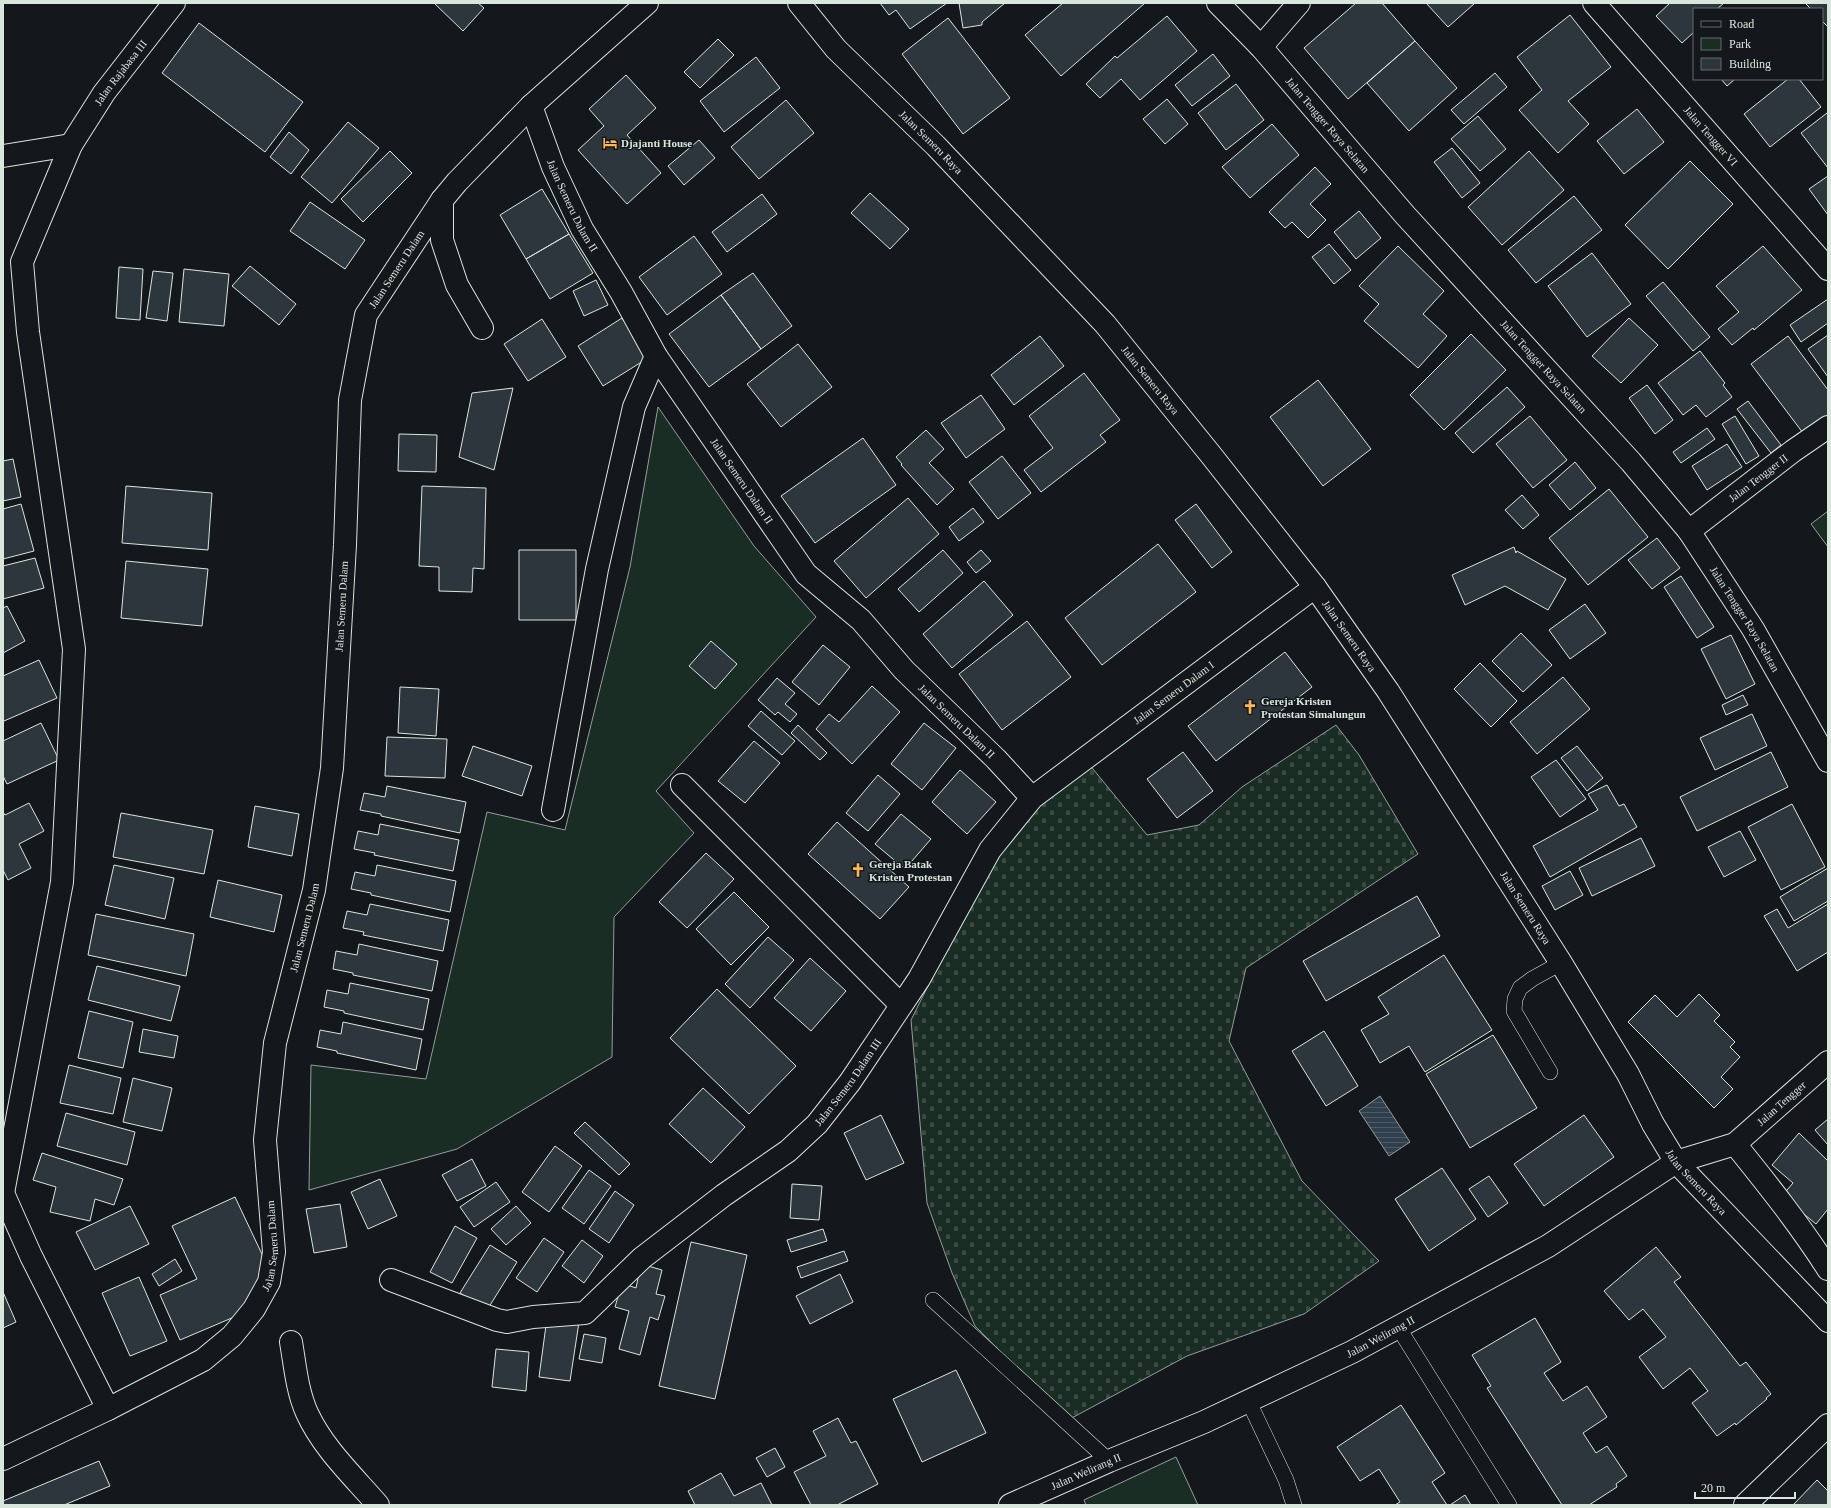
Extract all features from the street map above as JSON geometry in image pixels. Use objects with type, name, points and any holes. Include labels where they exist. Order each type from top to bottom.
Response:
[{"type":"street","name":"Jalan Rajabasa III","points":[[3,1193],[62,882],[74,649],[28,332],[22,262],[71,145],[104,93],[174,3]]},
{"type":"street","name":"Jalan Semeru Dalam","points":[[3,1459],[29,1448],[108,1409],[203,1360],[232,1336],[254,1309],[269,1282],[274,1252],[265,1140],[275,1043],[314,890],[332,768],[345,545],[350,400],[366,315],[442,200],[458,182],[531,106],[647,3]]},
{"type":"street","name":"Jalan Semeru Raya","points":[[798,3],[836,49],[936,146],[1105,324],[1315,587],[1388,691],[1561,963],[1628,1074],[1653,1124],[1676,1162],[1828,1321]]},
{"type":"street","name":"Jalan Tengger Raya Selatan","points":[[1218,3],[1261,47],[1405,214],[1631,462],[1689,531],[1753,629],[1824,747]]},
{"type":"street","points":[[1261,47],[1299,3]]},
{"type":"street","name":"Jalan Tengger VI","points":[[1594,3],[1828,269]]},
{"type":"street","name":"Jalan Semeru Dalam II","points":[[531,106],[553,167],[582,229],[621,292],[656,356],[806,574],[861,620],[904,670],[996,759],[1032,798]]},
{"type":"street","points":[[3,156],[71,145]]},
{"type":"street","points":[[442,200],[442,240],[457,285],[482,328]]},
{"type":"street","points":[[553,810],[596,569],[634,407],[656,356]]},
{"type":"street","name":"Jalan Tengger II","points":[[1689,531],[1828,426]]},
{"type":"street","name":"Jalan Semeru Dalam I","points":[[1032,798],[1315,587]]},
{"type":"street","points":[[682,785],[901,1005]]},
{"type":"street","name":"Jalan Semeru Dalam III","points":[[391,1280],[507,1322],[585,1313],[594,1306],[642,1258],[724,1195],[788,1151],[817,1124],[850,1082],[919,979],[990,850],[1032,798]]},
{"type":"street","name":"Jalan Tengger","points":[[1736,1144],[1828,1062]]},
{"type":"street","points":[[1736,1144],[1809,1238],[1828,1268]]},
{"type":"street","name":"Jalan Welirang II","points":[[1018,1504],[1109,1461],[1204,1422],[1352,1352],[1548,1246],[1676,1162],[1736,1144]]},
{"type":"street","points":[[3,1193],[31,1256],[108,1409]]},
{"type":"street","points":[[291,1342],[298,1385],[307,1412],[321,1439],[378,1505]]},
{"type":"street","points":[[1745,1505],[1828,1425]]},
{"type":"lane","points":[[1550,1072],[1514,1011],[1515,999],[1520,988],[1532,979],[1561,963]]},
{"type":"lane","points":[[933,1300],[1109,1461]]},
{"type":"lane","points":[[1398,1327],[1509,1505]]},
{"type":"lane","points":[[1248,1400],[1286,1480],[1294,1505]]},
{"type":"green space","points":[[658,407],[754,546],[816,617],[656,791],[694,833],[614,917],[612,1057],[457,1149],[309,1190],[311,1065],[426,1079],[487,812],[565,830],[630,567]]},
{"type":"green space","points":[[1828,511],[1828,547],[1811,524]]},
{"type":"green space","points":[[1336,725],[1359,755],[1418,854],[1246,968],[1229,1041],[1302,1181],[1379,1261],[1304,1314],[1187,1356],[1068,1420],[975,1326],[952,1273],[927,1203],[911,1020],[973,896],[1015,826],[1084,758],[1147,835],[1199,825],[1242,787]]},
{"type":"green space","points":[[1176,1457],[1198,1505],[1086,1505],[1084,1500]]},
{"type":"water","points":[[1380,1096],[1410,1142],[1389,1156],[1359,1111]]},
{"type":"building","points":[[434,3],[478,3],[484,8],[463,31]]},
{"type":"building","points":[[880,3],[947,3],[910,29],[896,10],[889,15]]},
{"type":"building","points":[[959,3],[1005,3],[982,22],[982,25],[963,28]]},
{"type":"building","points":[[1063,3],[1145,3],[1061,76],[1025,35]]},
{"type":"building","points":[[1356,3],[1382,3],[1415,41],[1348,99],[1304,48]]},
{"type":"building","points":[[1426,3],[1475,3],[1448,27]]},
{"type":"building","points":[[1670,3],[1724,3],[1718,8],[1693,8],[1693,33],[1682,43],[1656,16]]},
{"type":"building","points":[[1805,3],[1828,3],[1828,27],[1823,22],[1823,8],[1810,8]]},
{"type":"building","points":[[1570,15],[1611,67],[1568,101],[1589,124],[1558,153],[1519,110],[1542,90],[1517,57]]},
{"type":"building","points":[[1167,16],[1197,51],[1140,100],[1121,79],[1100,98],[1086,84],[1115,56],[1117,58]]},
{"type":"building","points":[[948,18],[1010,98],[963,134],[902,54]]},
{"type":"building","points":[[199,23],[303,102],[265,152],[162,73]]},
{"type":"building","points":[[718,39],[734,55],[700,88],[684,72]]},
{"type":"building","points":[[1415,41],[1457,88],[1409,131],[1367,83]]},
{"type":"building","points":[[1213,54],[1230,76],[1192,106],[1175,85]]},
{"type":"building","points":[[756,57],[780,88],[724,132],[700,101]]},
{"type":"building","points":[[1495,73],[1507,87],[1464,124],[1451,110]]},
{"type":"building","name":"Djajanti House","points":[[626,75],[656,108],[627,135],[661,173],[627,204],[578,150],[604,126],[589,109]]},
{"type":"building","points":[[1722,80],[1734,80],[1727,86]]},
{"type":"building","points":[[1787,80],[1800,80],[1821,107],[1770,147],[1744,114]]},
{"type":"building","points":[[1236,84],[1264,120],[1226,150],[1198,113]]},
{"type":"building","points":[[1167,99],[1188,124],[1165,144],[1143,119]]},
{"type":"building","points":[[786,100],[814,133],[759,179],[731,147]]},
{"type":"building","points":[[1637,109],[1664,142],[1624,174],[1597,141]]},
{"type":"building","points":[[1827,113],[1828,114],[1828,168],[1801,133]]},
{"type":"building","points":[[1478,116],[1506,149],[1480,171],[1451,139]]},
{"type":"building","points":[[348,122],[379,148],[332,203],[301,177]]},
{"type":"building","points":[[1272,124],[1299,155],[1250,198],[1222,167]]},
{"type":"building","points":[[289,132],[309,150],[291,174],[270,157]]},
{"type":"building","points":[[699,140],[715,158],[684,185],[668,166]]},
{"type":"building","points":[[1452,148],[1480,183],[1462,198],[1434,162]]},
{"type":"building","points":[[390,151],[412,173],[363,222],[341,199]]},
{"type":"building","points":[[1529,151],[1564,190],[1502,245],[1468,207]]},
{"type":"building","points":[[1690,161],[1733,204],[1668,269],[1625,225]]},
{"type":"building","points":[[1315,167],[1331,184],[1310,204],[1326,220],[1308,238],[1292,222],[1285,228],[1269,212]]},
{"type":"building","points":[[1828,176],[1828,215],[1809,189]]},
{"type":"building","points":[[542,189],[569,234],[526,259],[500,215]]},
{"type":"building","points":[[870,193],[909,229],[890,249],[851,213]]},
{"type":"building","points":[[762,194],[777,214],[727,252],[712,232]]},
{"type":"building","points":[[1574,196],[1602,230],[1536,283],[1508,250]]},
{"type":"building","points":[[310,202],[365,240],[345,269],[290,231]]},
{"type":"building","points":[[1359,211],[1381,238],[1356,259],[1334,232]]},
{"type":"building","points":[[569,234],[593,273],[550,299],[526,259]]},
{"type":"building","points":[[694,236],[722,274],[667,315],[639,277]]},
{"type":"building","points":[[1329,244],[1351,270],[1334,284],[1312,257]]},
{"type":"building","points":[[1398,246],[1444,291],[1423,314],[1447,336],[1418,368],[1364,321],[1379,304],[1359,286]]},
{"type":"building","points":[[1763,246],[1802,290],[1754,330],[1753,328],[1732,345],[1718,329],[1739,312],[1716,286]]},
{"type":"building","points":[[1592,253],[1631,304],[1587,337],[1548,286]]},
{"type":"building","points":[[250,266],[296,304],[279,325],[232,286]]},
{"type":"building","points":[[119,267],[143,269],[140,320],[116,318]]},
{"type":"building","points":[[184,269],[229,274],[224,326],[179,322]]},
{"type":"building","points":[[153,271],[173,273],[167,321],[146,318]]},
{"type":"building","points":[[753,273],[792,326],[761,349],[721,295]]},
{"type":"building","points":[[596,280],[608,305],[584,316],[573,291]]},
{"type":"building","points":[[1663,282],[1710,337],[1693,351],[1646,296]]},
{"type":"building","points":[[721,295],[761,349],[709,387],[669,334]]},
{"type":"building","points":[[1828,299],[1828,323],[1801,342],[1790,325]]},
{"type":"building","points":[[622,318],[648,358],[603,386],[578,346]]},
{"type":"building","points":[[1629,318],[1658,345],[1621,383],[1592,356]]},
{"type":"building","points":[[542,319],[566,357],[528,381],[504,344]]},
{"type":"building","points":[[1471,334],[1506,370],[1444,430],[1410,395]]},
{"type":"building","points":[[1828,335],[1828,377],[1808,349]]},
{"type":"building","points":[[1040,336],[1064,366],[1014,405],[991,375]]},
{"type":"building","points":[[1788,336],[1828,390],[1828,415],[1803,433],[1751,364]]},
{"type":"building","points":[[798,344],[832,387],[781,427],[747,384]]},
{"type":"building","points":[[1700,351],[1725,383],[1723,385],[1732,397],[1706,417],[1696,405],[1683,415],[1658,383]]},
{"type":"building","points":[[1084,373],[1120,420],[1100,435],[1106,442],[1041,492],[1024,470],[1053,448],[1029,416]]},
{"type":"building","points":[[1318,380],[1371,449],[1323,486],[1270,417]]},
{"type":"building","points":[[1647,385],[1673,420],[1655,434],[1629,398]]},
{"type":"building","points":[[1507,387],[1525,407],[1473,453],[1455,433]]},
{"type":"building","points":[[513,388],[494,470],[459,457],[472,393]]},
{"type":"building","points":[[981,395],[1005,429],[966,458],[941,423]]},
{"type":"building","points":[[1748,401],[1781,445],[1771,453],[1737,409]]},
{"type":"building","points":[[1530,416],[1567,460],[1533,488],[1496,444]]},
{"type":"building","points":[[1735,416],[1759,456],[1746,464],[1722,424]]},
{"type":"building","points":[[1707,428],[1715,439],[1681,463],[1673,452]]},
{"type":"building","points":[[926,430],[944,449],[929,463],[954,489],[937,505],[901,465],[902,464],[896,457]]},
{"type":"building","points":[[399,434],[437,435],[436,472],[398,471]]},
{"type":"building","points":[[863,438],[896,485],[815,543],[781,496]]},
{"type":"building","points":[[1727,444],[1742,467],[1707,490],[1692,466]]},
{"type":"building","points":[[1002,456],[1031,493],[998,519],[969,482]]},
{"type":"building","points":[[13,459],[21,497],[3,501],[3,461]]},
{"type":"building","points":[[1575,462],[1596,488],[1570,510],[1549,485]]},
{"type":"building","points":[[126,486],[212,493],[208,550],[122,543]]},
{"type":"building","points":[[422,486],[486,488],[484,569],[473,568],[472,592],[439,591],[439,567],[419,566]]},
{"type":"building","points":[[1609,489],[1648,537],[1588,585],[1549,538]]},
{"type":"building","points":[[1522,495],[1539,515],[1523,529],[1505,510]]},
{"type":"building","points":[[908,498],[939,534],[866,598],[834,561]]},
{"type":"building","points":[[21,504],[34,551],[3,559],[3,509]]},
{"type":"building","points":[[1196,504],[1232,552],[1212,568],[1175,520]]},
{"type":"building","points":[[973,508],[984,522],[959,541],[949,527]]},
{"type":"building","points":[[1657,538],[1680,568],[1652,589],[1628,560]]},
{"type":"building","points":[[1158,544],[1196,592],[1102,665],[1065,618]]},
{"type":"building","points":[[1514,547],[1516,553],[1517,551],[1566,579],[1548,610],[1505,586],[1465,605],[1452,575]]},
{"type":"building","points":[[519,550],[576,550],[576,620],[519,620]]},
{"type":"building","points":[[943,550],[963,573],[919,612],[898,589]]},
{"type":"building","points":[[981,550],[991,561],[976,573],[967,562]]},
{"type":"building","points":[[35,558],[44,588],[3,599],[3,566]]},
{"type":"building","points":[[126,561],[208,569],[202,626],[121,618]]},
{"type":"building","points":[[1681,576],[1714,627],[1697,638],[1664,587]]},
{"type":"building","points":[[984,581],[1013,615],[952,668],[923,634]]},
{"type":"building","points":[[1585,604],[1606,633],[1570,659],[1549,630]]},
{"type":"building","points":[[7,606],[25,641],[3,653],[3,608]]},
{"type":"building","points":[[1027,621],[1071,677],[1002,730],[959,674]]},
{"type":"building","points":[[1521,633],[1552,665],[1523,692],[1492,661]]},
{"type":"building","points":[[1731,635],[1755,684],[1726,699],[1701,649]]},
{"type":"building","points":[[711,641],[737,664],[715,689],[689,666]]},
{"type":"building","points":[[823,645],[850,667],[819,705],[792,682]]},
{"type":"building","name":"Gereja Kristen Protestan Simalungun","points":[[1285,652],[1312,687],[1216,761],[1188,726]]},
{"type":"building","points":[[39,660],[57,698],[4,721],[3,676]]},
{"type":"building","points":[[1480,663],[1517,701],[1491,727],[1454,689]]},
{"type":"building","points":[[1563,677],[1590,709],[1537,754],[1510,722]]},
{"type":"building","points":[[777,678],[795,693],[785,704],[797,714],[790,722],[778,712],[775,715],[758,700]]},
{"type":"building","points":[[872,686],[900,712],[852,764],[816,729],[829,714],[839,722]]},
{"type":"building","points":[[400,687],[439,689],[436,736],[398,733]]},
{"type":"building","points":[[1743,695],[1748,705],[1726,715],[1722,705]]},
{"type":"building","points":[[761,711],[795,741],[782,755],[748,726]]},
{"type":"building","points":[[1752,714],[1767,746],[1715,770],[1700,738]]},
{"type":"building","points":[[41,723],[59,760],[7,784],[3,776],[3,741]]},
{"type":"building","points":[[924,723],[956,748],[922,790],[891,764]]},
{"type":"building","points":[[798,725],[827,753],[820,760],[791,733]]},
{"type":"building","points":[[387,737],[447,739],[445,778],[385,776]]},
{"type":"building","points":[[754,741],[780,763],[745,803],[718,781]]},
{"type":"building","points":[[473,746],[532,766],[522,796],[462,776]]},
{"type":"building","points":[[1577,746],[1603,778],[1587,791],[1561,758]]},
{"type":"building","points":[[1183,752],[1213,791],[1177,818],[1147,779]]},
{"type":"building","points":[[1771,752],[1788,787],[1697,831],[1680,797]]},
{"type":"building","points":[[1556,760],[1586,799],[1560,817],[1531,777]]},
{"type":"building","points":[[960,770],[996,802],[967,834],[932,802]]},
{"type":"building","points":[[878,775],[900,794],[868,831],[846,813]]},
{"type":"building","points":[[1607,785],[1619,806],[1624,804],[1637,827],[1550,877],[1533,846],[1598,810],[1588,794]]},
{"type":"building","points":[[387,786],[466,802],[460,833],[360,810],[364,793],[385,797]]},
{"type":"building","points":[[29,803],[44,831],[19,844],[31,868],[8,880],[3,870],[3,812],[5,815]]},
{"type":"building","points":[[1792,804],[1825,867],[1781,890],[1748,827]]},
{"type":"building","points":[[255,806],[299,814],[292,856],[248,847]]},
{"type":"building","points":[[121,813],[213,830],[204,874],[113,857]]},
{"type":"building","points":[[901,814],[931,839],[905,869],[875,844]]},
{"type":"building","name":"Gereja Batak Kristen Protestan","points":[[837,822],[909,887],[880,919],[808,854]]},
{"type":"building","points":[[380,824],[459,840],[453,871],[374,855],[375,853],[354,849],[358,831],[378,835]]},
{"type":"building","points":[[1740,831],[1756,860],[1724,877],[1708,847]]},
{"type":"building","points":[[1641,838],[1655,866],[1592,896],[1579,868]]},
{"type":"building","points":[[706,853],[734,879],[687,928],[659,902]]},
{"type":"building","points":[[114,865],[174,878],[165,919],[105,905]]},
{"type":"building","points":[[377,865],[456,881],[450,912],[371,895],[371,893],[351,889],[355,872],[375,876]]},
{"type":"building","points":[[1828,868],[1828,901],[1794,921],[1780,897]]},
{"type":"building","points":[[1570,871],[1583,895],[1555,910],[1542,886]]},
{"type":"building","points":[[218,880],[282,895],[274,932],[210,917]]},
{"type":"building","points":[[734,892],[769,927],[731,965],[696,929]]},
{"type":"building","points":[[1417,896],[1440,936],[1326,1001],[1303,961]]},
{"type":"building","points":[[370,904],[449,920],[443,951],[363,935],[364,932],[343,928],[347,911],[367,915]]},
{"type":"building","points":[[1828,904],[1828,952],[1797,971],[1764,916],[1777,909],[1788,928]]},
{"type":"building","points":[[96,914],[194,934],[186,976],[88,955]]},
{"type":"building","points":[[768,937],[794,960],[750,1008],[725,984]]},
{"type":"building","points":[[359,944],[438,961],[432,991],[353,975],[353,973],[333,969],[336,951],[357,955]]},
{"type":"building","points":[[1444,955],[1492,1030],[1425,1072],[1409,1046],[1380,1063],[1361,1030],[1389,1014],[1378,997]]},
{"type":"building","points":[[810,958],[846,991],[811,1031],[774,998]]},
{"type":"building","points":[[97,966],[180,986],[171,1021],[88,1000]]},
{"type":"building","points":[[350,983],[429,999],[423,1030],[344,1013],[344,1011],[324,1007],[327,990],[348,994]]},
{"type":"building","points":[[717,989],[796,1066],[749,1114],[670,1038]]},
{"type":"building","points":[[1699,994],[1720,1015],[1714,1021],[1735,1042],[1730,1047],[1740,1057],[1721,1077],[1733,1089],[1714,1108],[1628,1022],[1655,995],[1677,1017]]},
{"type":"building","points":[[89,1011],[133,1022],[123,1068],[78,1058]]},
{"type":"building","points":[[343,1022],[422,1039],[416,1070],[337,1053],[337,1051],[317,1047],[320,1030],[341,1034]]},
{"type":"building","points":[[143,1029],[178,1036],[174,1058],[139,1052]]},
{"type":"building","points":[[1324,1031],[1358,1086],[1326,1106],[1292,1051]]},
{"type":"building","points":[[1493,1035],[1537,1108],[1470,1148],[1426,1074]]},
{"type":"building","points":[[69,1065],[121,1078],[113,1114],[60,1103]]},
{"type":"building","points":[[133,1078],[172,1088],[162,1131],[123,1122]]},
{"type":"building","points":[[703,1088],[745,1127],[711,1163],[669,1124]]},
{"type":"building","points":[[66,1113],[135,1132],[127,1165],[57,1146]]},
{"type":"building","points":[[881,1115],[904,1163],[866,1180],[844,1133]]},
{"type":"building","points":[[1584,1115],[1614,1157],[1544,1206],[1514,1164]]},
{"type":"building","points":[[1828,1119],[1828,1145],[1815,1130]]},
{"type":"building","points":[[585,1122],[630,1164],[619,1175],[574,1133]]},
{"type":"building","points":[[1799,1133],[1828,1161],[1828,1209],[1816,1224],[1782,1196],[1793,1183],[1772,1165]]},
{"type":"building","points":[[555,1146],[582,1166],[549,1212],[522,1192]]},
{"type":"building","points":[[42,1153],[123,1179],[114,1205],[95,1199],[90,1221],[50,1212],[56,1187],[33,1180]]},
{"type":"building","points":[[472,1159],[486,1186],[457,1201],[442,1175]]},
{"type":"building","points":[[1442,1168],[1476,1219],[1429,1251],[1395,1199]]},
{"type":"building","points":[[589,1170],[611,1186],[584,1224],[562,1208]]},
{"type":"building","points":[[1489,1176],[1508,1203],[1488,1217],[1469,1189]]},
{"type":"building","points":[[380,1179],[397,1216],[368,1229],[351,1192]]},
{"type":"building","points":[[496,1182],[510,1202],[474,1227],[460,1207]]},
{"type":"building","points":[[792,1184],[822,1186],[819,1220],[790,1218]]},
{"type":"building","points":[[615,1191],[634,1205],[609,1243],[589,1229]]},
{"type":"building","points":[[235,1197],[277,1286],[253,1309],[180,1340],[160,1295],[197,1279],[172,1226]]},
{"type":"building","points":[[340,1204],[347,1247],[314,1253],[306,1209]]},
{"type":"building","points":[[130,1206],[149,1244],[95,1270],[76,1232]]},
{"type":"building","points":[[516,1206],[531,1223],[506,1245],[491,1229]]},
{"type":"building","points":[[455,1226],[477,1238],[452,1283],[430,1272]]},
{"type":"building","points":[[823,1229],[827,1241],[791,1252],[787,1240]]},
{"type":"building","points":[[544,1238],[564,1252],[537,1292],[516,1278]]},
{"type":"building","points":[[582,1240],[603,1256],[584,1283],[562,1266]]},
{"type":"building","points":[[691,1242],[747,1255],[715,1399],[659,1386]]},
{"type":"building","points":[[490,1245],[517,1262],[487,1310],[460,1293]]},
{"type":"building","points":[[1656,1247],[1681,1277],[1674,1282],[1740,1366],[1746,1362],[1771,1394],[1736,1425],[1735,1423],[1717,1436],[1692,1403],[1708,1391],[1690,1368],[1663,1389],[1639,1357],[1666,1337],[1643,1309],[1629,1320],[1604,1291]]},
{"type":"building","points":[[844,1251],[848,1261],[801,1278],[797,1267]]},
{"type":"building","points":[[175,1259],[182,1271],[159,1286],[152,1274]]},
{"type":"building","points":[[641,1264],[662,1270],[656,1294],[665,1296],[658,1320],[650,1317],[640,1355],[619,1349],[629,1311],[615,1307],[622,1283],[636,1288]]},
{"type":"building","points":[[840,1274],[853,1302],[810,1324],[796,1296]]},
{"type":"building","points":[[139,1277],[167,1341],[130,1356],[102,1293]]},
{"type":"building","points":[[3,1292],[16,1322],[3,1328]]},
{"type":"building","points":[[547,1318],[579,1322],[570,1381],[539,1377]]},
{"type":"building","points":[[1535,1318],[1561,1362],[1544,1373],[1563,1401],[1587,1386],[1607,1417],[1583,1433],[1596,1453],[1607,1446],[1627,1476],[1616,1484],[1617,1487],[1589,1505],[1562,1505],[1487,1388],[1491,1386],[1472,1355]]},
{"type":"building","points":[[584,1334],[606,1338],[602,1363],[579,1359]]},
{"type":"building","points":[[496,1349],[529,1352],[526,1391],[492,1387]]},
{"type":"building","points":[[956,1370],[986,1433],[922,1462],[893,1399]]},
{"type":"building","points":[[1401,1405],[1445,1473],[1432,1482],[1447,1505],[1395,1505],[1400,1502],[1379,1469],[1360,1481],[1337,1447]]},
{"type":"building","points":[[838,1418],[851,1443],[856,1441],[878,1484],[837,1505],[811,1505],[794,1472],[826,1456],[813,1431]]},
{"type":"building","points":[[775,1448],[785,1467],[767,1477],[756,1458]]},
{"type":"building","points":[[99,1461],[110,1486],[64,1505],[3,1505],[3,1501]]},
{"type":"building","points":[[721,1473],[734,1496],[761,1483],[772,1505],[695,1505],[688,1491]]},
{"type":"building","points":[[1817,1480],[1828,1491],[1828,1505],[1793,1505]]},
{"type":"building","points":[[1465,1495],[1471,1505],[1450,1505]]},
{"type":"place","name":"Djajanti House","points":[[610,143]]},
{"type":"place","name":"Gereja Kristen Protestan Simalungun","points":[[1250,707]]},
{"type":"place","name":"Gereja Batak Kristen Protestan","points":[[858,870]]}]
